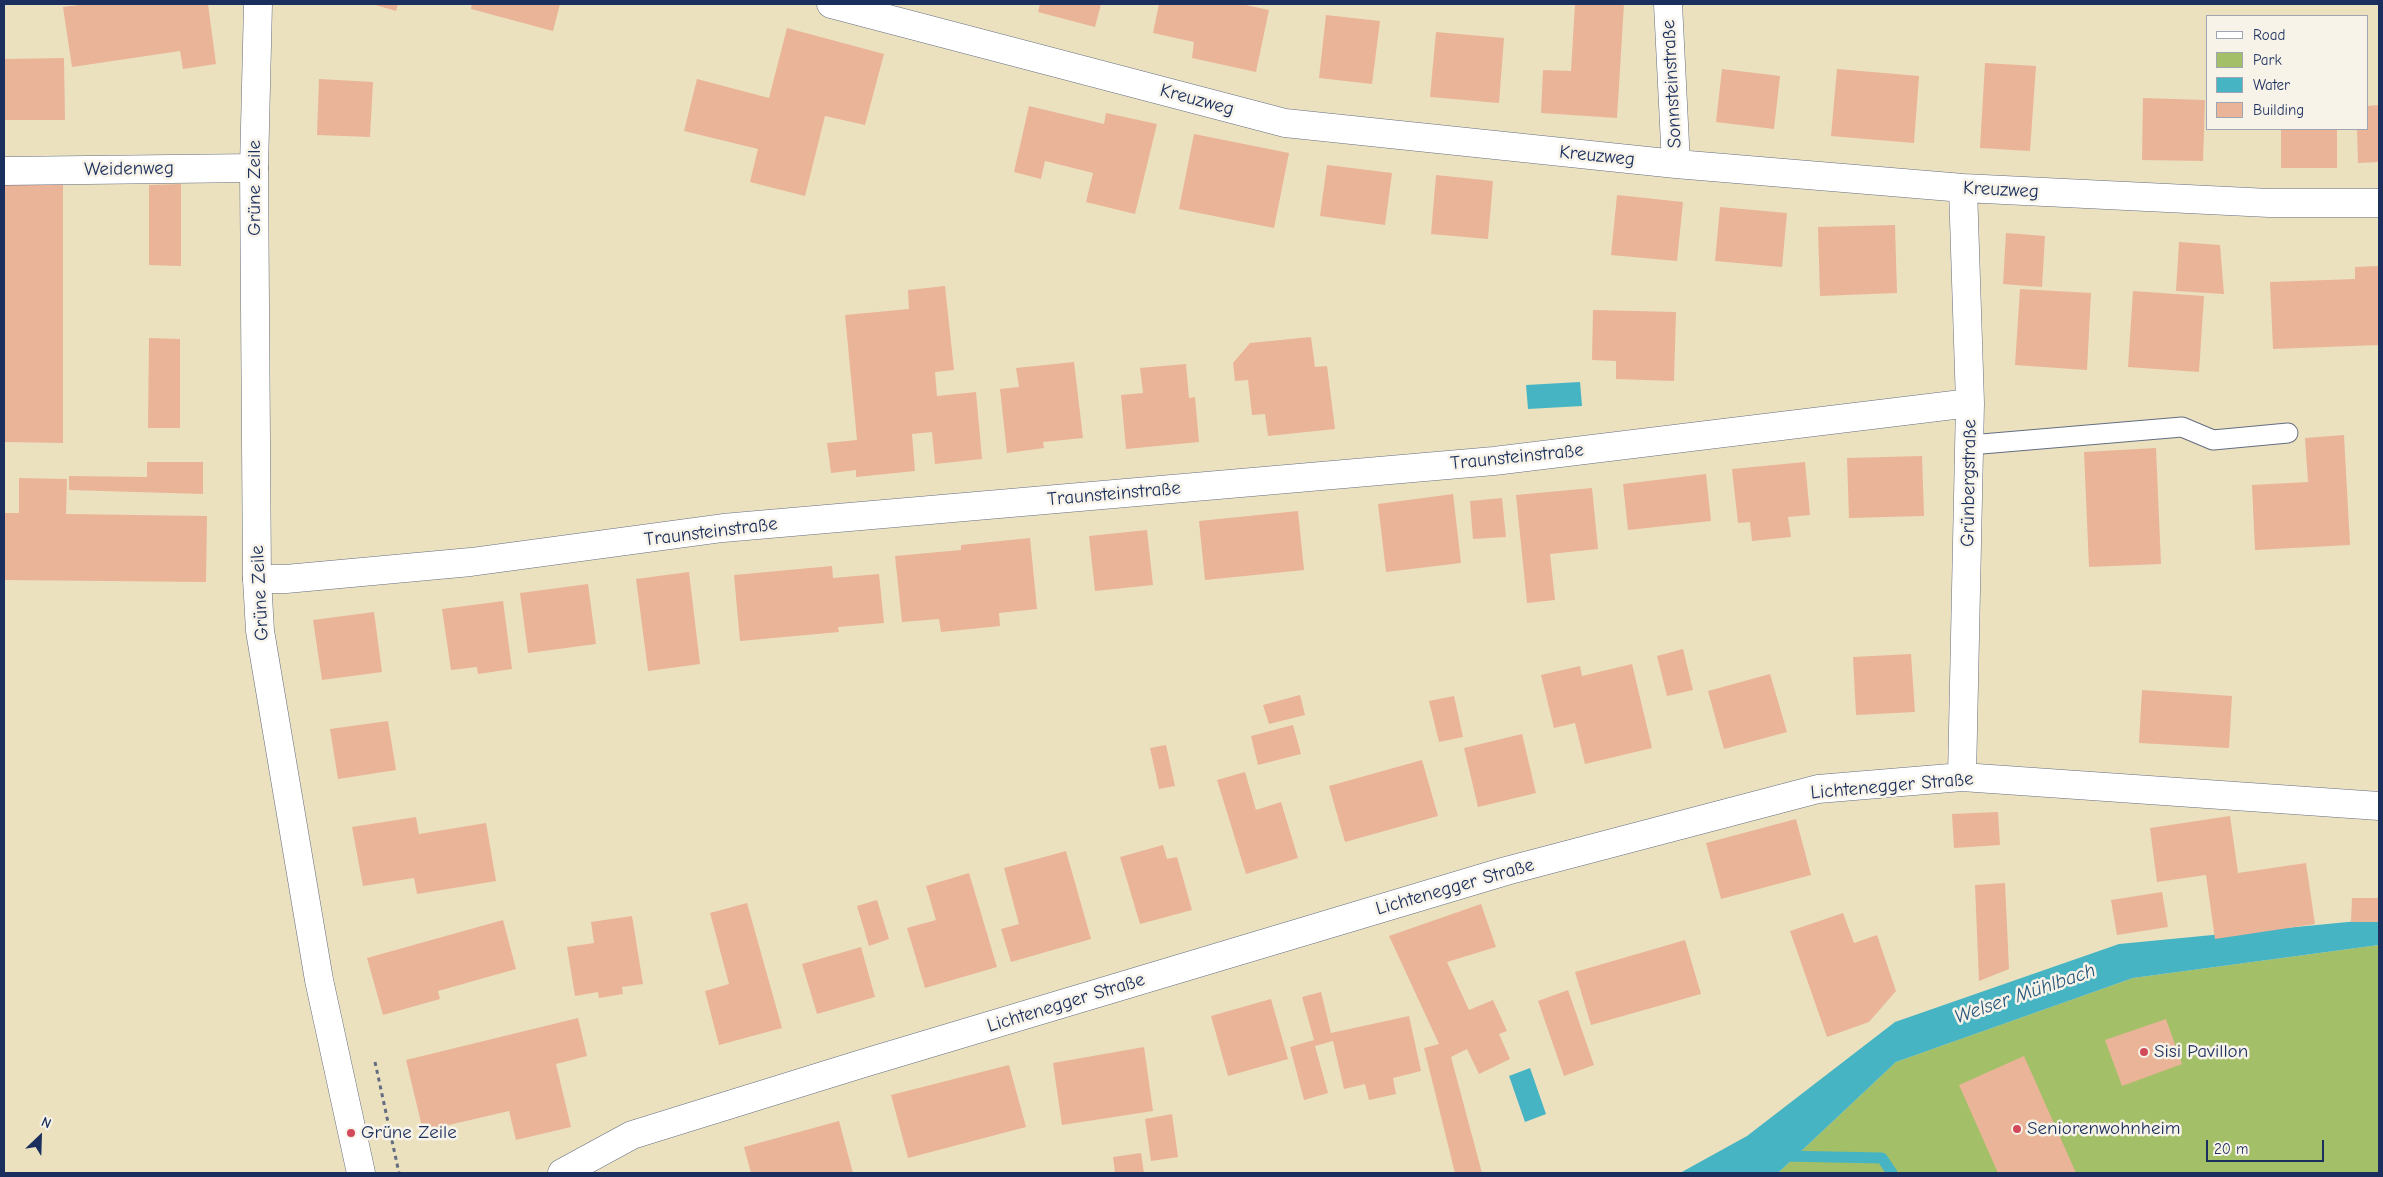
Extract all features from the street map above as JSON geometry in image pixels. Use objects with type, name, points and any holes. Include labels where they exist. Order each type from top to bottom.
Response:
[{"type":"street","name":"Grüne Zeile","points":[[258,4],[254,168],[257,579],[260,631],[319,980],[361,1173]]},
{"type":"street","name":"Kreuzweg","points":[[831,4],[1285,124],[1676,164],[1963,188],[2269,203],[2379,203]]},
{"type":"street","name":"Sonnsteinstraße","points":[[1668,4],[1676,164]]},
{"type":"street","name":"Weidenweg","points":[[4,171],[254,168]]},
{"type":"street","name":"Grünbergstraße","points":[[1962,778],[1970,446],[1963,188]]},
{"type":"street","name":"Traunsteinstraße","points":[[257,579],[286,579],[471,562],[722,528],[1494,461],[1970,403]]},
{"type":"street","name":"Lichtenegger Straße","points":[[562,1173],[632,1135],[1506,871],[1818,789],[1962,778],[2379,806]]},
{"type":"lane","points":[[1970,446],[2182,427],[2213,440],[2288,434]]},
{"type":"green space","points":[[2379,945],[2379,1173],[1778,1173],[1896,1062],[2133,978]]},
{"type":"water","points":[[1580,382],[1582,406],[1528,409],[1526,385]]},
{"type":"water","name":"Welser Mühlbach","points":[[2379,919],[2379,945],[2133,978],[1896,1062],[1778,1173],[1680,1173],[1747,1136],[1895,1022],[2119,944]]},
{"type":"water","points":[[1530,1068],[1546,1114],[1525,1122],[1509,1076]]},
{"type":"building","points":[[87,4],[208,4],[216,64],[183,69],[180,51],[72,67],[63,7]]},
{"type":"building","points":[[372,4],[398,4],[396,11]]},
{"type":"building","points":[[472,4],[560,4],[553,31],[471,9]]},
{"type":"building","points":[[1040,4],[1101,4],[1095,27],[1038,12]]},
{"type":"building","points":[[1159,4],[1241,4],[1269,10],[1256,72],[1192,58],[1194,42],[1153,33]]},
{"type":"building","points":[[1575,4],[1624,4],[1617,118],[1541,113],[1543,70],[1571,71]]},
{"type":"building","points":[[1326,15],[1380,21],[1372,84],[1319,78]]},
{"type":"building","points":[[787,28],[884,54],[865,125],[825,116],[805,196],[750,182],[758,149],[684,131],[697,79],[769,98]]},
{"type":"building","points":[[1436,32],[1504,38],[1499,103],[1430,97]]},
{"type":"building","points":[[64,58],[65,120],[4,120],[4,59]]},
{"type":"building","points":[[1985,63],[2036,66],[2030,151],[1980,148]]},
{"type":"building","points":[[1722,69],[1780,76],[1774,129],[1716,122]]},
{"type":"building","points":[[1837,69],[1919,76],[1914,143],[1831,136]]},
{"type":"building","points":[[319,79],[373,82],[370,137],[317,135]]},
{"type":"building","points":[[2143,98],[2205,100],[2203,161],[2142,160]]},
{"type":"building","points":[[2379,105],[2379,162],[2358,163],[2357,130],[2368,130],[2368,106]]},
{"type":"building","points":[[1029,106],[1104,124],[1106,113],[1157,124],[1135,214],[1086,202],[1093,173],[1045,161],[1041,179],[1014,172]]},
{"type":"building","points":[[2281,130],[2337,130],[2337,168],[2281,168]]},
{"type":"building","points":[[1194,134],[1289,153],[1274,228],[1179,209]]},
{"type":"building","points":[[1327,165],[1392,173],[1385,225],[1320,216]]},
{"type":"building","points":[[1436,175],[1493,181],[1488,239],[1431,234]]},
{"type":"building","points":[[4,179],[63,179],[63,443],[4,442]]},
{"type":"building","points":[[181,184],[181,266],[149,265],[149,185]]},
{"type":"building","points":[[1617,195],[1683,202],[1677,261],[1611,255]]},
{"type":"building","points":[[1720,207],[1787,213],[1782,267],[1715,261]]},
{"type":"building","points":[[1895,225],[1897,293],[1820,296],[1818,227]]},
{"type":"building","points":[[2006,233],[2045,236],[2042,287],[2003,284]]},
{"type":"building","points":[[2179,242],[2220,245],[2224,294],[2176,291]]},
{"type":"building","points":[[2379,266],[2379,345],[2273,349],[2270,282],[2355,279],[2355,267]]},
{"type":"building","points":[[945,286],[954,370],[935,372],[937,396],[976,392],[982,459],[935,464],[932,432],[912,434],[915,471],[856,477],[856,470],[831,473],[827,443],[857,440],[845,315],[909,309],[908,290]]},
{"type":"building","points":[[2020,289],[2091,293],[2087,370],[2015,365]]},
{"type":"building","points":[[2133,291],[2204,296],[2199,372],[2128,367]]},
{"type":"building","points":[[1593,310],[1676,312],[1674,381],[1616,379],[1616,361],[1592,360]]},
{"type":"building","points":[[1311,337],[1315,367],[1327,366],[1335,429],[1268,436],[1265,414],[1252,415],[1248,380],[1235,381],[1233,363],[1250,343]]},
{"type":"building","points":[[149,338],[180,339],[180,428],[148,428]]},
{"type":"building","points":[[1074,362],[1083,438],[1043,442],[1044,448],[1007,453],[1000,389],[1019,387],[1016,368]]},
{"type":"building","points":[[1186,364],[1189,398],[1195,397],[1199,442],[1126,449],[1121,395],[1143,393],[1140,368]]},
{"type":"building","points":[[2344,435],[2350,545],[2255,550],[2252,485],[2308,482],[2305,438]]},
{"type":"building","points":[[2156,448],[2161,564],[2089,567],[2084,452]]},
{"type":"building","points":[[1922,456],[1924,516],[1849,518],[1847,458]]},
{"type":"building","points":[[147,462],[203,462],[203,494],[69,490],[69,476],[147,477]]},
{"type":"building","points":[[1805,462],[1810,515],[1788,517],[1791,537],[1752,541],[1750,522],[1738,523],[1732,469]]},
{"type":"building","points":[[1706,474],[1711,521],[1628,530],[1623,484]]},
{"type":"building","points":[[19,478],[67,479],[66,514],[207,516],[206,582],[4,580],[4,513],[19,513]]},
{"type":"building","points":[[1592,488],[1598,549],[1550,554],[1555,600],[1527,603],[1516,495]]},
{"type":"building","points":[[1453,494],[1461,563],[1386,572],[1378,504]]},
{"type":"building","points":[[1502,498],[1506,537],[1473,539],[1470,501]]},
{"type":"building","points":[[1298,511],[1304,570],[1205,580],[1199,521]]},
{"type":"building","points":[[1147,530],[1153,585],[1095,591],[1089,536]]},
{"type":"building","points":[[1030,538],[1037,609],[999,613],[1000,626],[941,632],[939,619],[902,622],[895,556],[961,550],[961,545]]},
{"type":"building","points":[[832,566],[833,578],[879,574],[884,623],[838,627],[839,632],[740,641],[734,575]]},
{"type":"building","points":[[689,572],[700,664],[648,671],[636,579]]},
{"type":"building","points":[[588,584],[596,644],[528,653],[520,593]]},
{"type":"building","points":[[503,601],[512,669],[478,674],[477,667],[451,670],[442,609]]},
{"type":"building","points":[[374,612],[382,672],[322,680],[313,620]]},
{"type":"building","points":[[1683,649],[1693,690],[1667,696],[1657,656]]},
{"type":"building","points":[[1911,654],[1915,712],[1856,715],[1853,657]]},
{"type":"building","points":[[1632,664],[1652,748],[1585,764],[1575,723],[1554,728],[1541,675],[1580,666],[1582,676]]},
{"type":"building","points":[[1770,674],[1787,732],[1724,749],[1708,691]]},
{"type":"building","points":[[2142,690],[2232,696],[2229,748],[2139,743]]},
{"type":"building","points":[[1300,695],[1305,715],[1269,724],[1263,705]]},
{"type":"building","points":[[1454,696],[1463,737],[1439,742],[1429,701]]},
{"type":"building","points":[[388,721],[396,770],[338,779],[330,729]]},
{"type":"building","points":[[1293,725],[1301,754],[1258,765],[1251,736]]},
{"type":"building","points":[[1522,734],[1536,793],[1478,807],[1464,748]]},
{"type":"building","points":[[1166,745],[1175,786],[1159,789],[1150,748]]},
{"type":"building","points":[[1422,760],[1438,816],[1345,842],[1329,786]]},
{"type":"building","points":[[1245,772],[1256,810],[1281,802],[1298,858],[1246,874],[1217,780]]},
{"type":"building","points":[[1998,812],[2000,845],[1954,848],[1952,814]]},
{"type":"building","points":[[2230,816],[2238,873],[2306,863],[2315,924],[2215,939],[2206,875],[2157,882],[2150,828]]},
{"type":"building","points":[[416,817],[419,834],[486,823],[496,881],[417,894],[414,878],[363,886],[352,827]]},
{"type":"building","points":[[1796,819],[1811,875],[1721,899],[1706,843]]},
{"type":"building","points":[[1163,845],[1167,859],[1177,857],[1192,910],[1140,924],[1120,857]]},
{"type":"building","points":[[1066,851],[1091,939],[1011,962],[1001,929],[1019,924],[1004,868]]},
{"type":"building","points":[[969,873],[997,967],[925,988],[907,928],[936,920],[926,886]]},
{"type":"building","points":[[2005,883],[2009,969],[1979,981],[1975,885]]},
{"type":"building","points":[[2162,892],[2168,927],[2117,935],[2111,900]]},
{"type":"building","points":[[2352,898],[2379,898],[2379,922],[2351,922]]},
{"type":"building","points":[[877,900],[889,939],[869,946],[857,906]]},
{"type":"building","points":[[747,903],[782,1028],[719,1045],[705,991],[729,984],[710,913]]},
{"type":"building","points":[[1481,904],[1496,947],[1447,962],[1469,1010],[1493,1000],[1507,1031],[1499,1034],[1510,1059],[1479,1074],[1467,1049],[1451,1057],[1482,1173],[1455,1173],[1424,1048],[1439,1044],[1389,936]]},
{"type":"building","points":[[1843,913],[1854,943],[1877,935],[1896,991],[1869,1022],[1827,1037],[1790,931]]},
{"type":"building","points":[[632,916],[643,984],[622,987],[623,994],[599,998],[598,992],[575,996],[567,947],[594,943],[591,922]]},
{"type":"building","points":[[503,920],[516,969],[438,991],[440,999],[383,1015],[367,958]]},
{"type":"building","points":[[1685,940],[1701,994],[1591,1025],[1575,972]]},
{"type":"building","points":[[861,947],[875,997],[817,1014],[802,964]]},
{"type":"building","points":[[1568,990],[1594,1065],[1564,1076],[1538,1001]]},
{"type":"building","points":[[1321,992],[1331,1033],[1409,1016],[1421,1071],[1393,1078],[1396,1094],[1369,1100],[1365,1084],[1344,1089],[1333,1041],[1315,1046],[1328,1093],[1304,1100],[1290,1047],[1314,1040],[1302,997]]},
{"type":"building","points":[[1271,999],[1288,1059],[1228,1076],[1211,1016]]},
{"type":"building","points":[[578,1018],[587,1056],[556,1064],[571,1127],[516,1140],[509,1111],[423,1131],[406,1060]]},
{"type":"building","name":"Sisi Pavillon","points":[[2166,1019],[2182,1064],[2122,1086],[2105,1040]]},
{"type":"building","points":[[1144,1047],[1153,1111],[1062,1125],[1053,1063]]},
{"type":"building","name":"Seniorenwohnheim","points":[[2024,1056],[2076,1173],[1998,1173],[1959,1085]]},
{"type":"building","points":[[1009,1065],[1026,1127],[908,1158],[891,1095]]},
{"type":"building","points":[[1172,1114],[1178,1157],[1151,1161],[1145,1119]]},
{"type":"building","points":[[839,1121],[853,1173],[751,1173],[744,1147]]},
{"type":"building","points":[[1141,1153],[1144,1173],[1115,1173],[1113,1157]]},
{"type":"waterway","points":[[1782,1156],[1882,1158],[1892,1173]]},
{"type":"place","name":"Sisi Pavillon","points":[[2144,1052]]},
{"type":"place","name":"Seniorenwohnheim","points":[[2017,1129]]},
{"type":"place","name":"Grüne Zeile","points":[[351,1133]]}]
